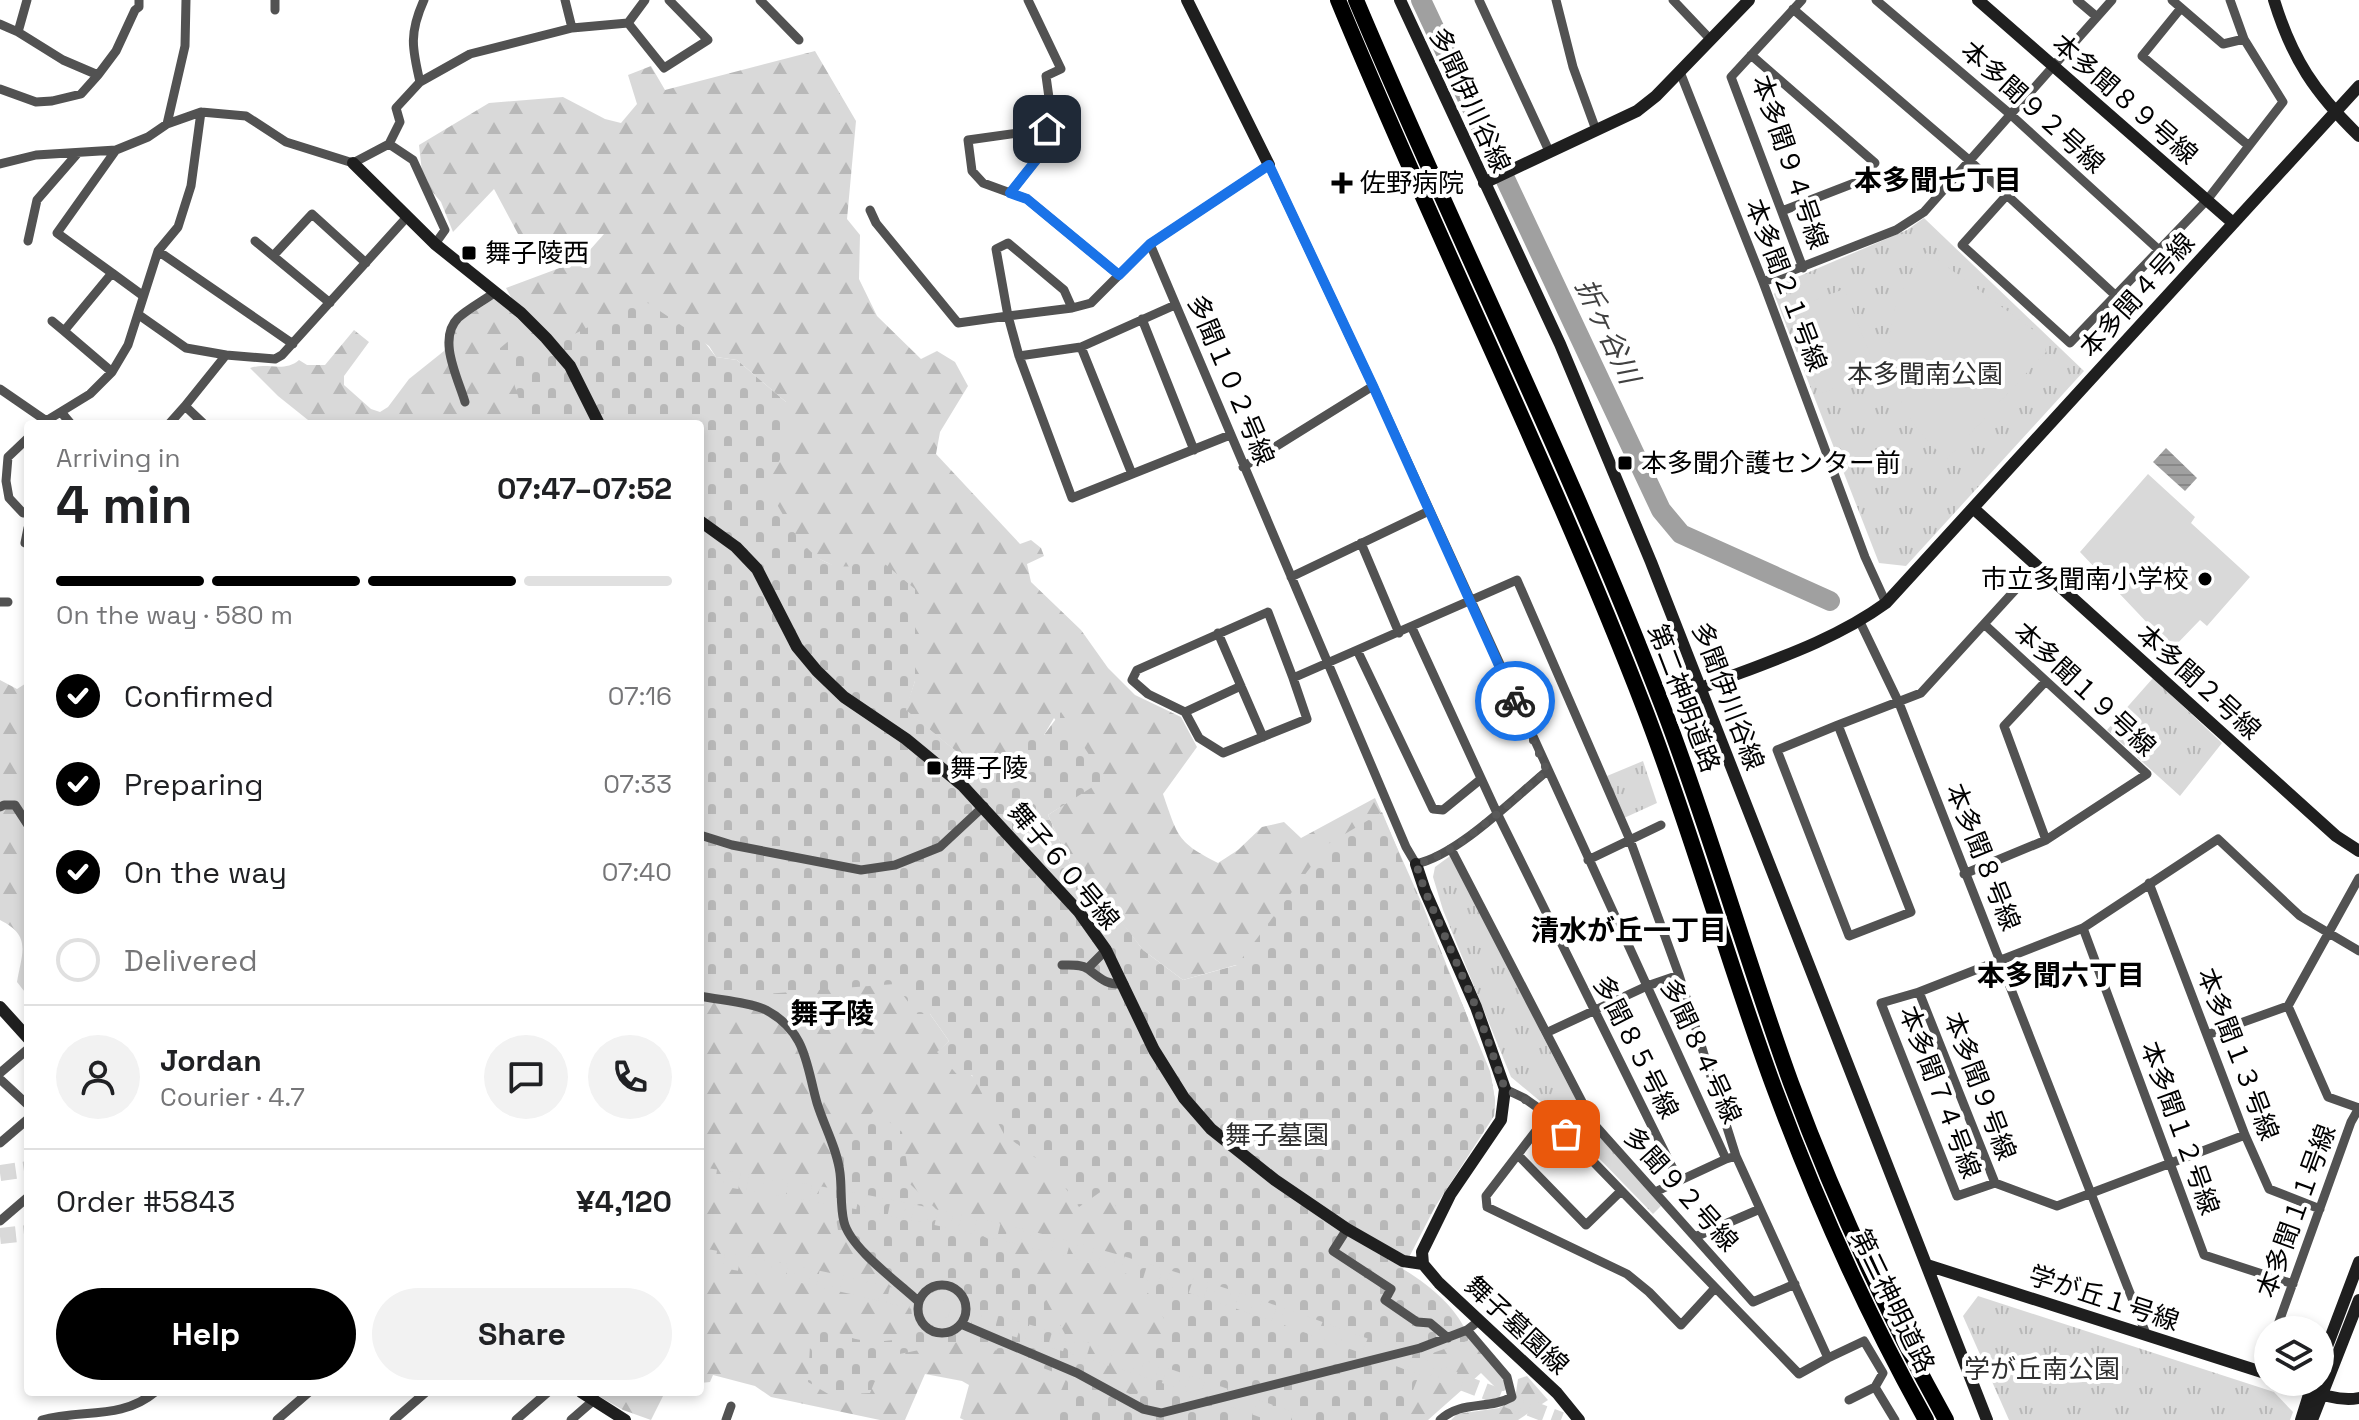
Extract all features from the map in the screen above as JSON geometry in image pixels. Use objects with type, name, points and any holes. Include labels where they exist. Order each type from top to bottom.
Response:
[{"type":"highway","name":"第二神明道路","points":[[1338,0],[1619,644],[1691,835],[1775,1089],[1825,1214],[1867,1308],[1926,1420]]},
{"type":"highway","name":"第二神明道路","points":[[1356,0],[1578,502],[1657,692],[1706,825],[1792,1084],[1841,1206],[1884,1301],[1946,1420]]},
{"type":"street","points":[[18,32],[27,0]]},
{"type":"street","points":[[0,89],[36,102],[81,94],[116,51],[139,7],[139,0]]},
{"type":"street","points":[[167,124],[185,46],[186,0]]},
{"type":"street","points":[[420,82],[411,46],[415,21],[424,0]]},
{"type":"street","points":[[565,0],[572,28]]},
{"type":"street","points":[[353,163],[389,144],[400,122],[396,108],[420,82],[470,54],[572,28],[628,23],[645,0]]},
{"type":"street","points":[[628,23],[664,68],[708,40],[669,0]]},
{"type":"street","points":[[760,0],[799,40]]},
{"type":"street","points":[[1028,0],[1061,69],[1046,76],[1050,105],[1047,129],[968,140],[972,171],[983,183],[1027,199],[1119,275]]},
{"type":"street","points":[[870,210],[876,223],[958,323],[1091,303],[1150,244],[1269,165],[1187,0]]},
{"type":"street","name":"多聞伊川谷線","points":[[1400,0],[1566,358],[1701,688],[1987,1420]]},
{"type":"street","points":[[1479,0],[1549,151]]},
{"type":"street","points":[[1556,0],[1573,67],[1596,130]]},
{"type":"street","points":[[1673,0],[1711,40]]},
{"type":"street","points":[[1484,183],[1637,111],[1680,72],[1749,0]]},
{"type":"street","name":"本多聞９４号線","points":[[1802,0],[1731,77],[1803,268]]},
{"type":"street","name":"本多聞９２号線","points":[[1876,0],[2010,114],[2159,250]]},
{"type":"street","name":"本多聞８９号線","points":[[1978,0],[2233,223]]},
{"type":"street","points":[[2077,0],[2097,17]]},
{"type":"street","points":[[1763,282],[1896,230],[1924,212],[2112,0]]},
{"type":"street","points":[[2172,0],[2223,44],[2244,39]]},
{"type":"street","points":[[2006,196],[1962,245],[2070,343],[2207,200],[2283,102],[2244,39],[2230,0]]},
{"type":"street","points":[[2274,0],[2289,46],[2336,113],[2359,136]]},
{"type":"street","points":[[2181,8],[2142,56],[2249,146]]},
{"type":"street","points":[[1793,9],[1970,161],[2115,295]]},
{"type":"street","points":[[0,24],[63,60],[98,75]]},
{"type":"street","points":[[1751,55],[1875,163],[1857,182],[1782,211]]},
{"type":"street","name":"本多聞２１号線","points":[[1680,72],[1763,282],[1865,557],[1886,603]]},
{"type":"street","name":"本多聞４号線","points":[[1973,508],[2359,86]]},
{"type":"street","points":[[47,420],[90,394],[112,372],[128,345],[158,251],[178,227],[191,186],[201,112]]},
{"type":"street","points":[[0,164],[36,155],[116,150],[148,137],[167,124],[201,112],[246,116],[286,142],[353,163],[435,244],[546,338],[570,366],[597,420]]},
{"type":"street","points":[[1010,193],[1037,159],[1034,131]]},
{"type":"street","points":[[389,144],[413,160],[445,230],[435,244]]},
{"type":"street","points":[[116,150],[57,233],[142,295]]},
{"type":"street","points":[[28,241],[37,200],[77,154]]},
{"type":"street","name":"多聞８４号線","points":[[1269,165],[1647,986],[1731,1158],[1760,1209],[1828,1358]]},
{"type":"street","points":[[273,256],[312,214],[366,263]]},
{"type":"street","points":[[139,315],[186,348],[275,359],[293,344],[407,217]]},
{"type":"street","points":[[255,241],[330,303]]},
{"type":"street","points":[[1072,308],[1064,290],[1008,243],[996,249],[1019,356],[1072,498],[1230,435]]},
{"type":"street","name":"多聞１０２号線","points":[[1150,244],[1328,665]]},
{"type":"street","points":[[158,251],[293,344]]},
{"type":"street","points":[[64,331],[112,273]]},
{"type":"street","points":[[465,402],[449,351],[451,329],[457,319],[494,293]]},
{"type":"street","points":[[1019,356],[1081,347],[1175,305]]},
{"type":"street","points":[[1142,319],[1194,450]]},
{"type":"street","points":[[52,321],[112,372]]},
{"type":"street","points":[[1081,347],[1132,474]]},
{"type":"street","points":[[173,420],[226,355]]},
{"type":"street","points":[[1243,467],[1373,386]]},
{"type":"street","points":[[0,389],[40,420]]},
{"type":"street","points":[[185,406],[200,420]]},
{"type":"street","points":[[61,412],[68,420]]},
{"type":"street","points":[[24,441],[4,454],[9,498],[24,513]]},
{"type":"street","points":[[1701,688],[1860,622],[1886,603],[1973,508]]},
{"type":"street","name":"本多聞２号線","points":[[1973,508],[2336,836],[2359,851]]},
{"type":"street","points":[[1291,577],[1429,511]]},
{"type":"street","name":"舞子６０号線","points":[[704,524],[736,547],[757,569],[797,647],[817,671],[844,697],[906,739],[962,785],[1079,912],[1106,950],[1154,1050],[1184,1098],[1211,1129],[1275,1180],[1347,1229],[1403,1261],[1423,1264]]},
{"type":"street","points":[[1361,543],[1399,633]]},
{"type":"street","points":[[1838,725],[1911,912],[1849,936],[1777,750],[1838,725],[1899,703],[1921,693],[2037,566]]},
{"type":"street","points":[[1293,678],[1517,580],[1630,840],[1679,975],[1731,1158],[1655,1192]]},
{"type":"street","points":[[1268,612],[1307,719],[1223,753],[1199,738],[1185,712],[1148,694],[1132,680],[1137,670],[1218,633],[1268,612]]},
{"type":"street","name":"本多聞８号線","points":[[1860,622],[1899,703],[2146,1334]]},
{"type":"street","name":"本多聞１９号線","points":[[1964,874],[2046,840],[2147,774],[1984,624]]},
{"type":"street","name":"多聞８５号線","points":[[1412,628],[1497,813],[1679,1181]]},
{"type":"street","points":[[1218,633],[1263,737]]},
{"type":"street","points":[[1358,652],[1433,809],[1443,810],[1481,779]]},
{"type":"street","points":[[1328,665],[1476,1007],[1505,1089],[1501,1120],[1450,1195],[1422,1252],[1423,1264]]},
{"type":"street","points":[[2046,681],[2004,726],[2046,840]]},
{"type":"street","points":[[1185,712],[1241,686]]},
{"type":"street","points":[[1416,864],[1429,862],[1451,849],[1547,771]]},
{"type":"street","points":[[0,807],[15,805],[24,819]]},
{"type":"street","points":[[704,836],[732,845],[861,870],[882,868],[940,847],[984,806]]},
{"type":"street","points":[[1588,860],[1661,825]]},
{"type":"street","points":[[2000,960],[2083,928],[2218,839],[2300,916],[2359,951]]},
{"type":"street","name":"多聞９２号線","points":[[1451,849],[1593,1123],[1753,1302],[1795,1284]]},
{"type":"street","points":[[2207,1035],[2288,1006],[2359,878]]},
{"type":"street","name":"本多聞１３号線","points":[[2149,883],[2245,1135],[2269,1189],[2320,1209]]},
{"type":"street","name":"本多聞１２号線","points":[[2083,928],[2204,1255],[2293,1284]]},
{"type":"street","points":[[1088,968],[1106,950]]},
{"type":"street","name":"本多聞９号線","points":[[2000,960],[1919,992],[1995,1183],[2057,1206],[2245,1135]]},
{"type":"street","points":[[1062,965],[1079,965],[1112,985],[1124,984]]},
{"type":"street","points":[[1548,1032],[1647,986],[1679,975]]},
{"type":"street","name":"本多聞７４号線","points":[[1919,992],[1881,1003],[1957,1196],[1995,1183]]},
{"type":"street","points":[[704,997],[765,1009],[786,1025],[798,1040],[807,1057],[817,1104],[830,1133],[840,1170],[844,1223],[855,1242],[919,1302]]},
{"type":"street","points":[[2288,1006],[2328,1097],[2359,1108]]},
{"type":"street","points":[[0,1007],[24,1034]]},
{"type":"street","points":[[24,1053],[0,1076],[24,1101]]},
{"type":"street","points":[[1505,1089],[1548,1115],[1799,1374],[1864,1341],[1883,1373],[1875,1387],[1849,1400]]},
{"type":"street","name":"本多聞１１号線","points":[[2281,1316],[2351,1122],[2359,1108]]},
{"type":"street","points":[[1548,1115],[1486,1196],[1487,1207],[1627,1274],[1681,1325],[1715,1288]]},
{"type":"street","points":[[0,1143],[24,1122]]},
{"type":"street","points":[[1518,1155],[1586,1225],[1621,1191]]},
{"type":"street","points":[[0,1221],[24,1200]]},
{"type":"street","points":[[1695,1237],[1760,1209]]},
{"type":"street","points":[[1347,1229],[1333,1251],[1391,1289],[1385,1300],[1417,1322],[1430,1323],[1448,1338]]},
{"type":"street","points":[[2334,1328],[2359,1262]]},
{"type":"street","name":"舞子墓園線","points":[[1423,1264],[1439,1283],[1557,1393],[1579,1420]]},
{"type":"street","name":"学が丘１号線","points":[[1927,1265],[2254,1368]]},
{"type":"street","points":[[934,1286],[955,1289],[966,1306],[961,1324],[944,1334],[931,1331],[918,1316],[919,1302],[922,1295],[934,1286]]},
{"type":"street","points":[[2334,1351],[2359,1300]]},
{"type":"street","points":[[961,1324],[1077,1373],[1143,1409],[1161,1413],[1420,1348],[1467,1330],[1480,1320]]},
{"type":"street","points":[[1440,1420],[1460,1407],[1501,1403],[1512,1397],[1507,1377],[1467,1330]]},
{"type":"street","points":[[1875,1387],[1895,1420]]},
{"type":"street","points":[[2334,1395],[2350,1400],[2359,1398]]},
{"type":"street","points":[[42,1420],[123,1410],[150,1396]]},
{"type":"street","points":[[277,1420],[304,1396]]},
{"type":"street","points":[[394,1420],[421,1396]]},
{"type":"street","points":[[516,1420],[543,1396]]},
{"type":"street","points":[[588,1396],[625,1420]]},
{"type":"street","points":[[2301,1420],[2312,1396]]},
{"type":"street","points":[[2312,1420],[2314,1396]]},
{"type":"street","points":[[571,1420],[594,1400]]},
{"type":"street","points":[[726,1420],[731,1406]]},
{"type":"green space","points":[[815,51],[856,121],[847,219],[860,235],[859,279],[877,316],[921,359],[937,351],[955,362],[968,386],[940,432],[936,454],[1020,544],[1031,540],[1041,548],[1044,556],[1027,564],[1031,582],[1081,630],[1108,668],[1135,695],[1181,717],[1197,747],[1163,794],[1176,829],[1194,849],[1218,863],[1238,850],[1262,827],[1284,822],[1301,838],[1375,798],[1423,906],[1491,1076],[1494,1116],[1236,965],[1183,980],[1143,950],[1122,923],[1117,926],[1073,870],[1048,815],[1104,778],[1054,718],[1044,735],[1014,752],[996,768],[973,765],[905,710],[915,681],[870,566],[838,568],[746,523],[786,402],[737,360],[716,357],[709,346],[685,329],[634,415],[515,305],[506,288],[581,260],[604,234],[518,234],[494,189],[453,232],[441,202],[423,181],[419,145],[489,103],[563,97],[605,119],[621,123],[637,104],[628,75],[651,66],[665,90]]},
{"type":"green space","name":"本多聞南公園","points":[[1924,218],[2084,371],[1906,566],[1879,563],[1774,294],[1781,284],[1907,230]]},
{"type":"green space","points":[[1927,252],[2043,337],[2046,352],[1947,459],[1924,437],[1907,413],[1896,387],[1890,360],[1890,332],[1897,305],[1909,278]]},
{"type":"green space","points":[[1844,289],[1877,372],[1819,394],[1787,311]]},
{"type":"green space","points":[[495,298],[551,349],[592,420],[308,420],[250,368],[281,367],[299,360],[307,365],[325,365],[354,330],[369,342],[344,376],[344,385],[371,409],[380,412],[388,407],[409,379],[444,351],[457,323]]},
{"type":"green space","name":"舞子墓園","points":[[648,303],[703,340],[716,357],[737,360],[786,402],[786,445],[779,462],[764,482],[799,539],[810,551],[836,566],[852,566],[857,559],[870,566],[879,559],[915,589],[915,681],[906,710],[973,765],[996,768],[1031,735],[1044,735],[1061,712],[1105,779],[1048,815],[1073,870],[1116,925],[1122,922],[1143,950],[1183,980],[1237,965],[1328,844],[1382,812],[1490,1071],[1495,1100],[1494,1116],[1435,1207],[1403,1269],[1443,1299],[1459,1318],[1470,1340],[1427,1355],[1404,1413],[1390,1420],[1048,1420],[1067,1377],[968,1340],[885,1357],[870,1393],[830,1395],[808,1382],[811,1327],[817,1320],[842,1334],[864,1340],[915,1337],[911,1308],[838,1230],[828,1172],[874,1110],[902,1132],[910,1184],[936,1209],[1025,1260],[1079,1360],[1113,1386],[1136,1397],[1166,1322],[1148,1293],[1136,1283],[1117,1246],[1120,1214],[1106,1188],[1079,1207],[1054,1172],[1004,1134],[972,1075],[962,1080],[937,1052],[949,1041],[930,1014],[917,1014],[895,984],[704,999],[704,420],[526,420],[509,368],[499,349],[512,338],[532,355],[631,306]]},
{"type":"green space","points":[[2148,474],[2195,517],[2191,523],[2250,577],[2207,626],[2200,620],[2172,649],[2080,552]]},
{"type":"green space","points":[[704,537],[930,1014],[949,1041],[938,1052],[1383,1365],[1470,1340],[1502,1375],[1507,1388],[1499,1391],[1481,1373],[1428,1420],[964,1420],[960,1418],[969,1385],[925,1374],[905,1420],[880,1420],[771,1397],[755,1386],[713,1375],[710,1382],[704,1383]]},
{"type":"green space","points":[[2153,678],[2222,743],[2180,796],[2107,730]]},
{"type":"green space","points":[[0,680],[17,689],[24,685],[24,991],[17,982],[21,939],[17,932],[0,920]]},
{"type":"green space","points":[[1643,761],[1657,803],[1624,818],[1607,776]]},
{"type":"green space","points":[[1450,856],[1542,1028],[1540,1031],[1586,1119],[1661,1206],[1653,1214],[1559,1117],[1511,1077],[1443,910],[1433,877],[1435,867]]},
{"type":"green space","points":[[942,1290],[956,1295],[961,1309],[956,1323],[942,1328],[928,1323],[923,1309],[928,1295]]},
{"type":"green space","name":"学が丘南公園","points":[[1978,1296],[2254,1386],[2254,1396],[2278,1396],[2293,1412],[2290,1420],[2009,1420],[1963,1316]]},
{"type":"green space","points":[[1527,1376],[1548,1400],[1518,1420],[1451,1420],[1457,1414],[1499,1408],[1515,1399],[1518,1379]]},
{"type":"green space","points":[[599,1396],[663,1396],[651,1420],[623,1410]]},
{"type":"shaded area","points":[[2166,448],[2197,478],[2185,491],[2153,462]]},
{"type":"waterway","name":"折ヶ谷川","points":[[1421,0],[1661,510],[1681,534],[1830,601]]},
{"type":"tunnel","points":[[0,1173],[24,1170]]},
{"type":"tunnel","points":[[704,1176],[903,1210],[1104,1259],[1277,1314],[1561,1420]]},
{"type":"tunnel","points":[[0,1236],[24,1233]]},
{"type":"tunnel","points":[[704,1257],[850,1286],[999,1324],[1146,1369],[1291,1420]]},
{"type":"way so far","points":[[1515,701],[1547,771],[1451,849],[1429,862],[1416,864],[1476,1007],[1505,1089],[1548,1115],[1566,1134]]},
{"type":"place","name":"佐野病院","points":[[1342,183]]},
{"type":"place","name":"舞子陵西","points":[[469,253]]},
{"type":"place","name":"本多聞介護センター前","points":[[1625,463]]},
{"type":"place","name":"市立多聞南小学校","points":[[2205,579]]},
{"type":"place","name":"舞子陵","points":[[934,768]]},
{"type":"district","name":"本多聞七丁目","points":[[1938,180]]},
{"type":"district","name":"清水が丘一丁目","points":[[1629,930]]},
{"type":"district","name":"本多聞六丁目","points":[[2061,975]]},
{"type":"district","name":"舞子陵","points":[[832,1013]]},
{"type":"route","points":[[1047,129],[1034,131],[1037,159],[1010,193],[1027,199],[1119,275],[1150,244],[1269,165],[1515,701]]}]
